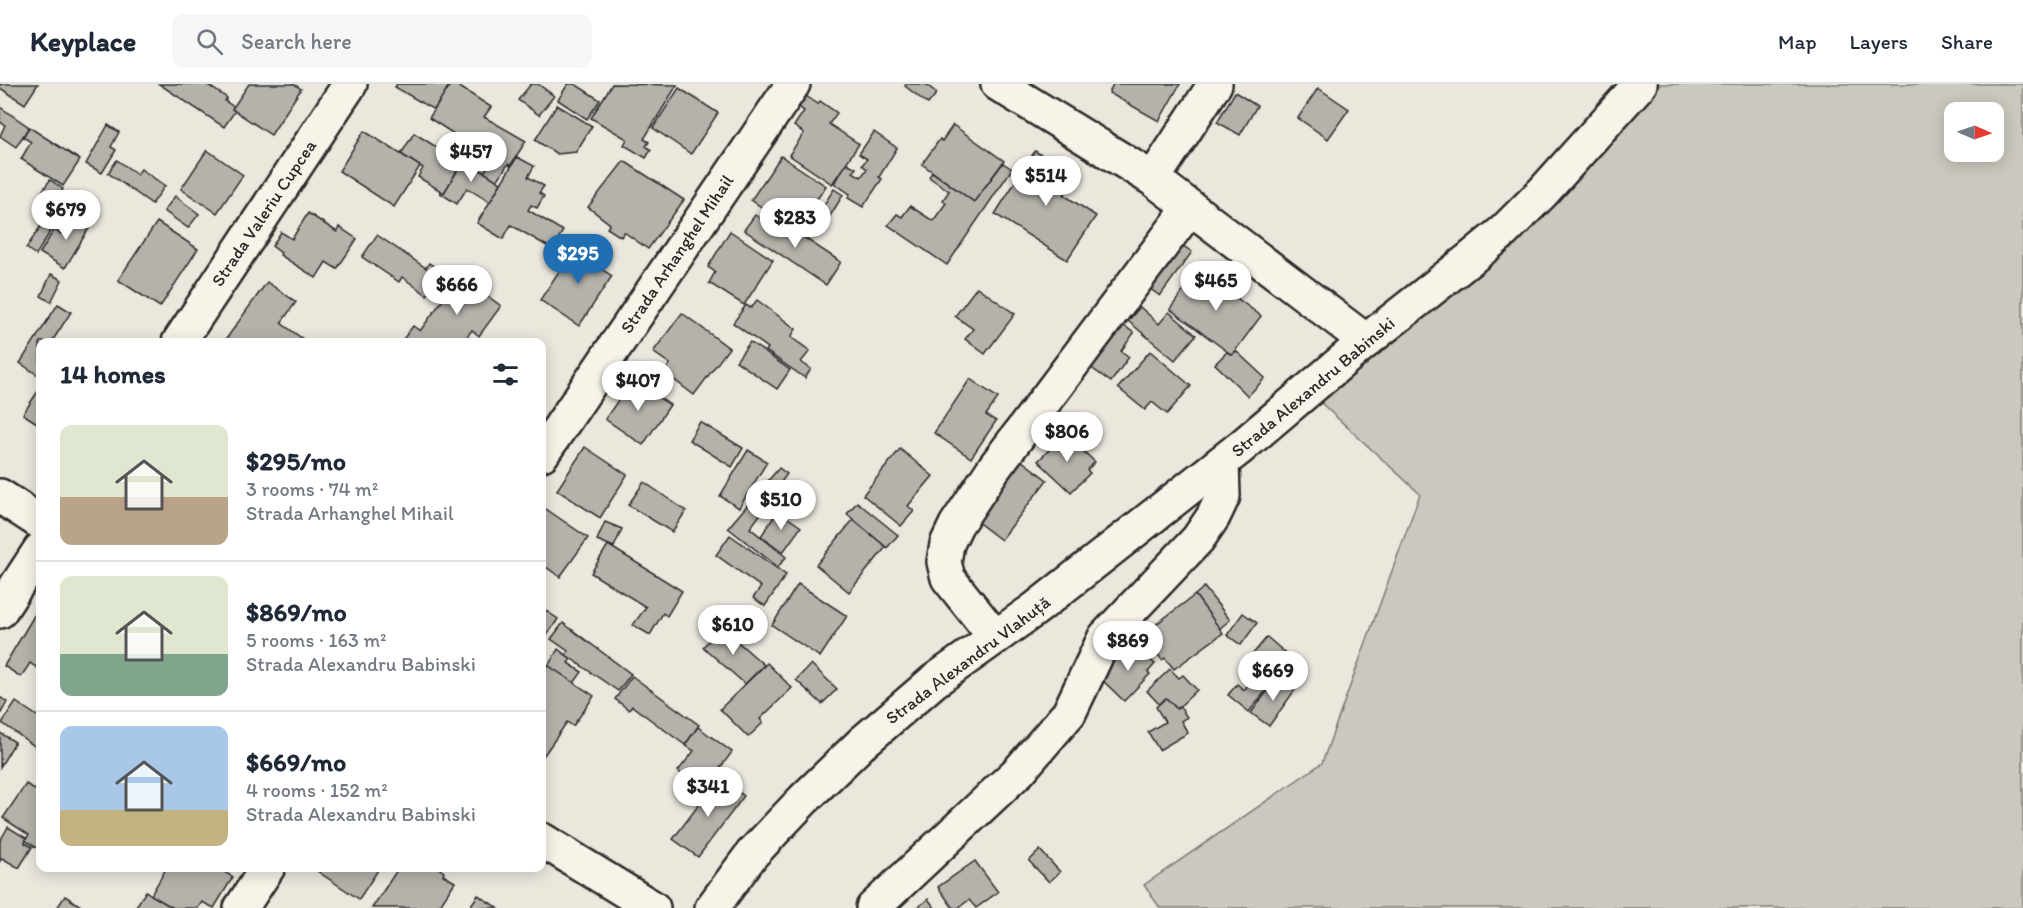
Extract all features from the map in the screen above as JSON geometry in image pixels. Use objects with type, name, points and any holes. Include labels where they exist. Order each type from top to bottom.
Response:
[{"type":"street","name":"Strada Valeriu Cupcea","points":[[181,338],[350,84]]},
{"type":"street","name":"Strada Arhanghel Mihail","points":[[546,448],[793,84]]},
{"type":"street","points":[[998,84],[1153,180],[1366,341]]},
{"type":"street","points":[[1153,180],[1215,84]]},
{"type":"street","name":"Strada Alexandru Babinski","points":[[873,908],[1019,771],[1069,713],[1105,638],[1198,539],[1214,518],[1223,496],[1222,462],[1366,341],[1503,231],[1543,192],[1640,84]]},
{"type":"street","points":[[995,638],[948,578],[945,562],[947,544],[956,525],[994,468],[1190,208]]},
{"type":"street","name":"Strada Аlexandru Vlahuță","points":[[712,908],[752,854],[862,743],[934,681],[1035,609],[1222,462]]},
{"type":"street","points":[[0,496],[36,519]]},
{"type":"street","points":[[0,611],[36,556]]},
{"type":"street","points":[[546,842],[653,908]]},
{"type":"street","points":[[241,908],[265,872]]},
{"type":"shaded area","points":[[1630,84],[2023,84],[2023,908],[1160,908],[1144,885],[1322,763],[1420,494],[1308,391],[1504,231]]},
{"type":"building","points":[[0,84],[38,84],[25,104],[0,88]]},
{"type":"building","points":[[159,84],[206,84],[227,98],[225,101],[234,107],[232,109],[235,111],[224,127]]},
{"type":"building","points":[[249,84],[294,84],[301,89],[271,135],[232,109]]},
{"type":"building","points":[[397,84],[450,84],[434,110],[395,87]]},
{"type":"building","points":[[451,84],[455,84],[491,107],[484,117],[526,141],[497,181],[484,172],[493,159],[429,118]]},
{"type":"building","points":[[531,84],[538,84],[554,96],[539,115],[518,100]]},
{"type":"building","points":[[568,84],[575,84],[600,100],[587,119],[558,100]]},
{"type":"building","points":[[612,84],[677,85],[644,139],[649,142],[646,146],[651,150],[646,158],[624,145],[627,139],[591,118]]},
{"type":"building","points":[[906,84],[925,84],[937,93],[928,104],[905,86]]},
{"type":"building","points":[[1113,84],[1180,84],[1159,121],[1109,93]]},
{"type":"building","points":[[679,88],[718,113],[691,154],[653,128]]},
{"type":"building","points":[[1318,88],[1349,109],[1328,139],[1298,118]]},
{"type":"building","points":[[1235,92],[1257,106],[1240,135],[1217,122]]},
{"type":"building","points":[[803,94],[818,104],[820,101],[837,113],[829,124],[859,144],[832,184],[789,155],[804,133],[794,126],[804,111],[796,105]]},
{"type":"building","points":[[557,105],[592,126],[576,152],[557,154],[535,140]]},
{"type":"building","points":[[0,107],[29,127],[16,147],[0,136],[5,125],[0,122]]},
{"type":"building","points":[[108,125],[119,132],[111,147],[116,150],[102,173],[86,164]]},
{"type":"building","points":[[953,125],[1004,161],[974,202],[922,164]]},
{"type":"building","points":[[29,127],[80,160],[63,186],[21,159],[31,142],[23,137]]},
{"type":"building","points":[[364,131],[420,166],[394,207],[339,171]]},
{"type":"building","points":[[874,132],[897,148],[879,177],[882,179],[863,207],[848,198],[850,194],[834,183],[847,163],[856,168],[853,172],[861,177],[867,169],[862,165],[867,159],[859,154]]},
{"type":"building","points":[[414,133],[462,163],[444,193],[418,177],[423,168],[401,154]]},
{"type":"building","points":[[207,150],[243,175],[217,213],[181,189]]},
{"type":"building","points":[[1035,151],[1071,174],[1070,176],[1075,179],[1064,195],[1096,216],[1067,260],[995,214]]},
{"type":"building","points":[[781,156],[826,186],[796,230],[751,200]]},
{"type":"building","points":[[517,157],[534,166],[528,177],[544,186],[539,193],[544,196],[537,208],[531,205],[528,210],[563,231],[552,249],[511,225],[503,239],[477,223]]},
{"type":"building","points":[[462,158],[501,183],[490,202],[467,188],[457,204],[440,193],[441,191],[444,193],[462,163],[460,161]]},
{"type":"building","points":[[117,160],[137,174],[141,169],[165,186],[152,204],[108,173]]},
{"type":"building","points":[[624,161],[684,200],[648,249],[624,232],[621,237],[607,228],[610,224],[588,207]]},
{"type":"building","points":[[1003,163],[1012,169],[947,265],[888,225],[897,214],[902,217],[910,206],[933,221],[946,203],[943,200],[949,191],[929,177],[932,172],[974,202]]},
{"type":"building","points":[[50,180],[63,189],[51,207],[37,198]]},
{"type":"building","points":[[834,189],[843,195],[819,234],[809,228]]},
{"type":"building","points":[[62,194],[75,205],[57,229],[53,227],[36,255],[26,248]]},
{"type":"building","points":[[175,196],[199,214],[188,228],[164,211]]},
{"type":"building","points":[[308,213],[337,232],[339,227],[357,239],[337,269],[326,262],[316,278],[280,255],[281,253],[272,246],[281,232],[292,239]]},
{"type":"building","points":[[73,214],[91,225],[65,268],[40,253],[54,230],[61,234]]},
{"type":"building","points":[[755,215],[777,230],[782,223],[841,262],[826,285],[744,230]]},
{"type":"building","points":[[157,222],[198,249],[160,307],[118,280]]},
{"type":"building","points":[[730,231],[773,260],[744,305],[709,283],[715,272],[708,267]]},
{"type":"building","points":[[377,235],[426,268],[429,263],[442,272],[427,295],[402,277],[399,282],[362,257]]},
{"type":"building","points":[[1173,239],[1192,252],[1160,296],[1142,283]]},
{"type":"building","points":[[588,244],[608,256],[600,268],[612,276],[579,326],[540,300],[573,250],[581,255]]},
{"type":"building","points":[[1199,270],[1261,316],[1232,355],[1170,309]]},
{"type":"building","points":[[51,274],[62,280],[51,302],[41,296]]},
{"type":"building","points":[[460,276],[501,306],[479,336],[472,330],[466,338],[404,338],[413,326],[420,331]]},
{"type":"building","points":[[267,282],[296,302],[281,323],[302,338],[227,338]]},
{"type":"building","points":[[977,287],[1015,314],[985,354],[965,339],[973,329],[955,316]]},
{"type":"building","points":[[757,300],[796,329],[791,337],[810,351],[801,362],[811,369],[805,378],[766,351],[768,348],[733,323],[746,305],[751,308]]},
{"type":"building","points":[[58,304],[71,312],[54,338],[36,338]]},
{"type":"building","points":[[1140,307],[1159,324],[1169,312],[1196,335],[1175,360],[1128,321]]},
{"type":"building","points":[[682,313],[729,348],[694,395],[664,372],[670,364],[653,352]]},
{"type":"building","points":[[1116,320],[1134,333],[1121,351],[1129,357],[1111,382],[1086,364]]},
{"type":"building","points":[[36,338],[36,374],[20,363]]},
{"type":"building","points":[[750,342],[790,370],[777,389],[736,361]]},
{"type":"building","points":[[1150,351],[1191,386],[1167,414],[1152,402],[1145,410],[1118,388]]},
{"type":"building","points":[[1236,351],[1265,378],[1248,396],[1215,364],[1227,352],[1232,355]]},
{"type":"building","points":[[970,379],[998,398],[986,415],[996,421],[971,458],[934,433]]},
{"type":"building","points":[[632,380],[670,405],[643,445],[605,419]]},
{"type":"building","points":[[36,394],[36,422],[23,414]]},
{"type":"building","points":[[700,422],[743,448],[732,467],[689,440]]},
{"type":"building","points":[[1065,434],[1095,462],[1087,470],[1090,473],[1071,492],[1038,461]]},
{"type":"building","points":[[585,447],[627,475],[600,518],[557,490]]},
{"type":"building","points":[[900,449],[933,476],[908,506],[914,511],[901,526],[863,495]]},
{"type":"building","points":[[748,450],[767,462],[739,508],[720,496]]},
{"type":"building","points":[[1017,457],[1047,480],[1001,540],[971,517]]},
{"type":"building","points":[[779,468],[787,474],[776,489],[778,491],[750,528],[786,557],[778,567],[728,528]]},
{"type":"building","points":[[644,482],[686,511],[672,532],[628,505]]},
{"type":"building","points":[[857,502],[898,535],[887,548],[847,514]]},
{"type":"building","points":[[546,509],[588,538],[560,577],[546,567]]},
{"type":"building","points":[[778,511],[801,527],[783,552],[761,536]]},
{"type":"building","points":[[853,520],[886,547],[849,592],[816,565]]},
{"type":"building","points":[[605,522],[622,529],[614,547],[597,540]]},
{"type":"building","points":[[730,535],[786,575],[765,606],[753,598],[761,587],[716,555]]},
{"type":"building","points":[[608,545],[682,591],[667,616],[663,613],[650,635],[633,625],[646,607],[591,573]]},
{"type":"building","points":[[798,584],[847,616],[820,657],[772,625]]},
{"type":"building","points":[[1204,587],[1230,620],[1219,629],[1195,595]]},
{"type":"building","points":[[1195,595],[1223,633],[1174,669],[1165,658],[1162,660],[1143,634]]},
{"type":"building","points":[[546,611],[558,619],[546,637]]},
{"type":"building","points":[[36,612],[36,667],[30,663],[21,677],[4,666]]},
{"type":"building","points":[[1243,613],[1257,623],[1241,645],[1227,635]]},
{"type":"building","points":[[563,623],[631,674],[618,691],[566,655],[568,651],[551,639]]},
{"type":"building","points":[[721,627],[764,665],[745,684],[703,647]]},
{"type":"building","points":[[1267,637],[1290,657],[1266,685],[1269,687],[1249,712],[1228,695],[1237,684],[1244,690],[1254,677],[1242,667]]},
{"type":"building","points":[[1133,643],[1155,664],[1148,672],[1150,674],[1124,701],[1099,677]]},
{"type":"building","points":[[558,649],[571,659],[568,663],[582,672],[574,683],[548,666]]},
{"type":"building","points":[[767,663],[792,688],[760,719],[763,723],[748,737],[720,709]]},
{"type":"building","points":[[546,664],[594,696],[573,726],[567,722],[546,752]]},
{"type":"building","points":[[811,664],[837,689],[822,704],[796,680]]},
{"type":"building","points":[[1170,669],[1179,678],[1183,675],[1197,690],[1177,709],[1166,698],[1159,704],[1147,691]]},
{"type":"building","points":[[632,676],[699,725],[685,745],[632,706],[629,710],[615,699]]},
{"type":"building","points":[[1278,677],[1295,690],[1269,726],[1251,713]]},
{"type":"building","points":[[0,697],[7,702],[0,715]]},
{"type":"building","points":[[1166,698],[1177,709],[1180,707],[1187,717],[1181,721],[1188,733],[1159,750],[1148,732],[1165,722],[1156,707]]},
{"type":"building","points":[[16,702],[36,715],[36,747],[2,723]]},
{"type":"building","points":[[698,727],[732,752],[704,790],[678,771],[694,751],[685,745]]},
{"type":"building","points":[[0,733],[15,742],[0,767]]},
{"type":"building","points":[[719,778],[744,796],[698,857],[673,839]]},
{"type":"building","points":[[26,784],[36,790],[36,847],[25,840],[29,835],[3,818]]},
{"type":"building","points":[[8,827],[26,838],[25,843],[32,847],[19,868],[2,858],[0,861],[0,841]]},
{"type":"building","points":[[1040,850],[1060,872],[1049,882],[1029,861]]},
{"type":"building","points":[[975,861],[998,892],[976,908],[969,900],[958,908],[953,908],[938,887]]},
{"type":"building","points":[[164,872],[224,872],[233,877],[214,908],[202,902],[198,908],[173,908],[151,895]]},
{"type":"building","points":[[318,872],[377,872],[359,899]]},
{"type":"building","points":[[396,872],[444,872],[443,875],[455,882],[438,908],[372,908]]},
{"type":"building","points":[[146,891],[151,895],[173,908],[135,908]]},
{"type":"building","points":[[478,895],[498,908],[469,908]]},
{"type":"building","points":[[65,896],[84,908],[57,908]]},
{"type":"building","points":[[928,899],[935,908],[917,908]]}]
